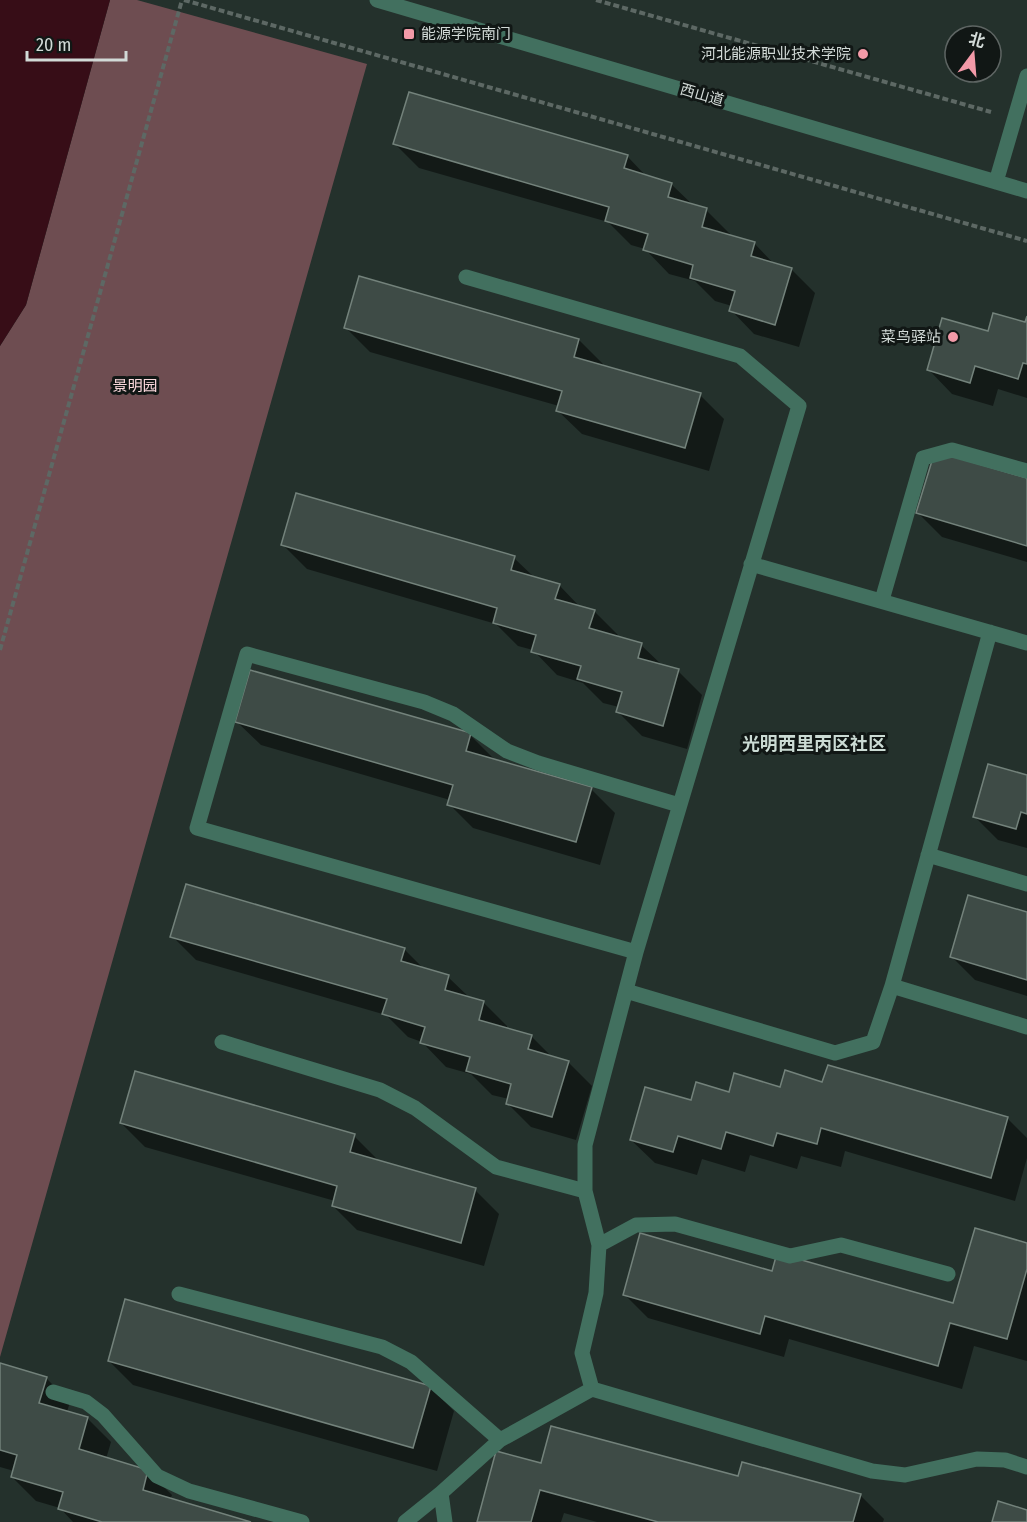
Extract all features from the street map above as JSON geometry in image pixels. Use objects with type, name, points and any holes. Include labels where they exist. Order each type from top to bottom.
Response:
[{"type":"street","name":"西山道","points":[[377,0],[1027,191]]},
{"type":"street","points":[[996,182],[1027,76]]},
{"type":"street","points":[[466,277],[740,357],[799,406],[636,952],[585,1145],[585,1191],[599,1245],[596,1293],[582,1353],[592,1389]]},
{"type":"street","points":[[882,600],[923,458],[952,450],[1027,471]]},
{"type":"street","points":[[751,564],[1027,643]]},
{"type":"street","points":[[626,991],[835,1053],[873,1042],[892,986],[990,632]]},
{"type":"street","points":[[636,952],[197,828],[247,654],[424,702],[453,714],[507,751],[538,763],[679,804]]},
{"type":"street","points":[[928,855],[1027,884]]},
{"type":"street","points":[[892,986],[1027,1027]]},
{"type":"street","points":[[222,1042],[380,1090],[415,1108],[496,1167],[585,1191]]},
{"type":"street","points":[[599,1245],[636,1225],[675,1224],[790,1256],[841,1245],[948,1274]]},
{"type":"street","points":[[179,1294],[382,1347],[411,1362],[500,1440]]},
{"type":"street","points":[[405,1522],[500,1440],[592,1389],[872,1471],[905,1475],[977,1459],[1005,1460],[1027,1467]]},
{"type":"street","points":[[53,1392],[86,1402],[103,1415],[157,1476],[189,1491],[302,1522]]},
{"type":"street","points":[[441,1493],[445,1522]]},
{"type":"path","points":[[0,650],[183,0],[1027,241]]},
{"type":"path","points":[[596,0],[1015,119]]},
{"type":"green space","name":"景明园","points":[[110,0],[137,0],[367,64],[0,1357],[0,346],[26,305]]},
{"type":"shaded area","points":[[0,0],[110,0],[26,305],[0,346]]},
{"type":"building","points":[[409,92],[628,155],[624,168],[672,183],[668,197],[707,208],[702,227],[755,242],[751,256],[792,268],[775,325],[729,311],[735,291],[690,278],[693,265],[643,250],[648,234],[605,221],[609,207],[393,144]]},
{"type":"building","points":[[359,276],[579,339],[574,357],[701,393],[685,448],[556,411],[562,391],[344,328]]},
{"type":"building","points":[[993,313],[1025,322],[1027,316],[1027,364],[1023,363],[1018,379],[975,366],[970,383],[927,370],[942,318],[988,331]]},
{"type":"building","points":[[935,451],[1027,478],[1027,546],[916,513]]},
{"type":"building","points":[[296,493],[515,556],[511,570],[560,584],[555,599],[595,610],[589,628],[642,643],[638,658],[679,669],[663,726],[616,712],[622,692],[577,679],[581,666],[531,652],[536,635],[493,623],[497,608],[281,545]]},
{"type":"building","points":[[250,670],[471,733],[466,751],[592,787],[576,842],[447,805],[453,785],[235,722]]},
{"type":"building","points":[[988,764],[1027,775],[1027,814],[1021,812],[1016,829],[973,817]]},
{"type":"building","points":[[186,884],[405,948],[401,961],[449,975],[445,990],[484,1001],[479,1020],[532,1035],[528,1049],[569,1061],[552,1117],[506,1104],[511,1084],[466,1071],[470,1057],[420,1043],[425,1027],[382,1014],[387,999],[170,937]]},
{"type":"building","points":[[968,895],[1027,912],[1027,980],[950,957]]},
{"type":"building","points":[[828,1065],[1008,1117],[991,1178],[821,1128],[817,1144],[777,1133],[773,1146],[726,1132],[721,1149],[678,1136],[673,1152],[630,1140],[645,1087],[691,1100],[696,1082],[729,1092],[734,1073],[780,1087],[785,1070],[822,1082]]},
{"type":"building","points":[[135,1071],[355,1134],[350,1152],[476,1188],[461,1243],[332,1206],[337,1186],[120,1123]]},
{"type":"building","points":[[975,1228],[1027,1243],[1027,1269],[1007,1339],[950,1323],[938,1366],[765,1316],[760,1334],[623,1295],[640,1233],[772,1271],[777,1253],[953,1303]]},
{"type":"building","points":[[125,1299],[431,1386],[413,1448],[108,1361]]},
{"type":"building","points":[[0,1363],[47,1377],[39,1403],[88,1417],[79,1449],[148,1470],[143,1490],[251,1522],[102,1522],[58,1509],[63,1492],[11,1477],[17,1455],[0,1450]]},
{"type":"building","points":[[551,1426],[738,1476],[742,1462],[861,1494],[853,1522],[658,1522],[540,1490],[531,1522],[477,1522],[496,1451],[541,1463]]},
{"type":"building","points":[[998,1501],[1027,1510],[1027,1522],[992,1522]]},
{"type":"place","name":"能源学院南门","points":[[409,34]]},
{"type":"place","name":"河北能源职业技术学院","points":[[863,54]]},
{"type":"place","name":"菜鸟驿站","points":[[953,337]]},
{"type":"district","name":"光明西里丙区社区","points":[[814,744]]}]
